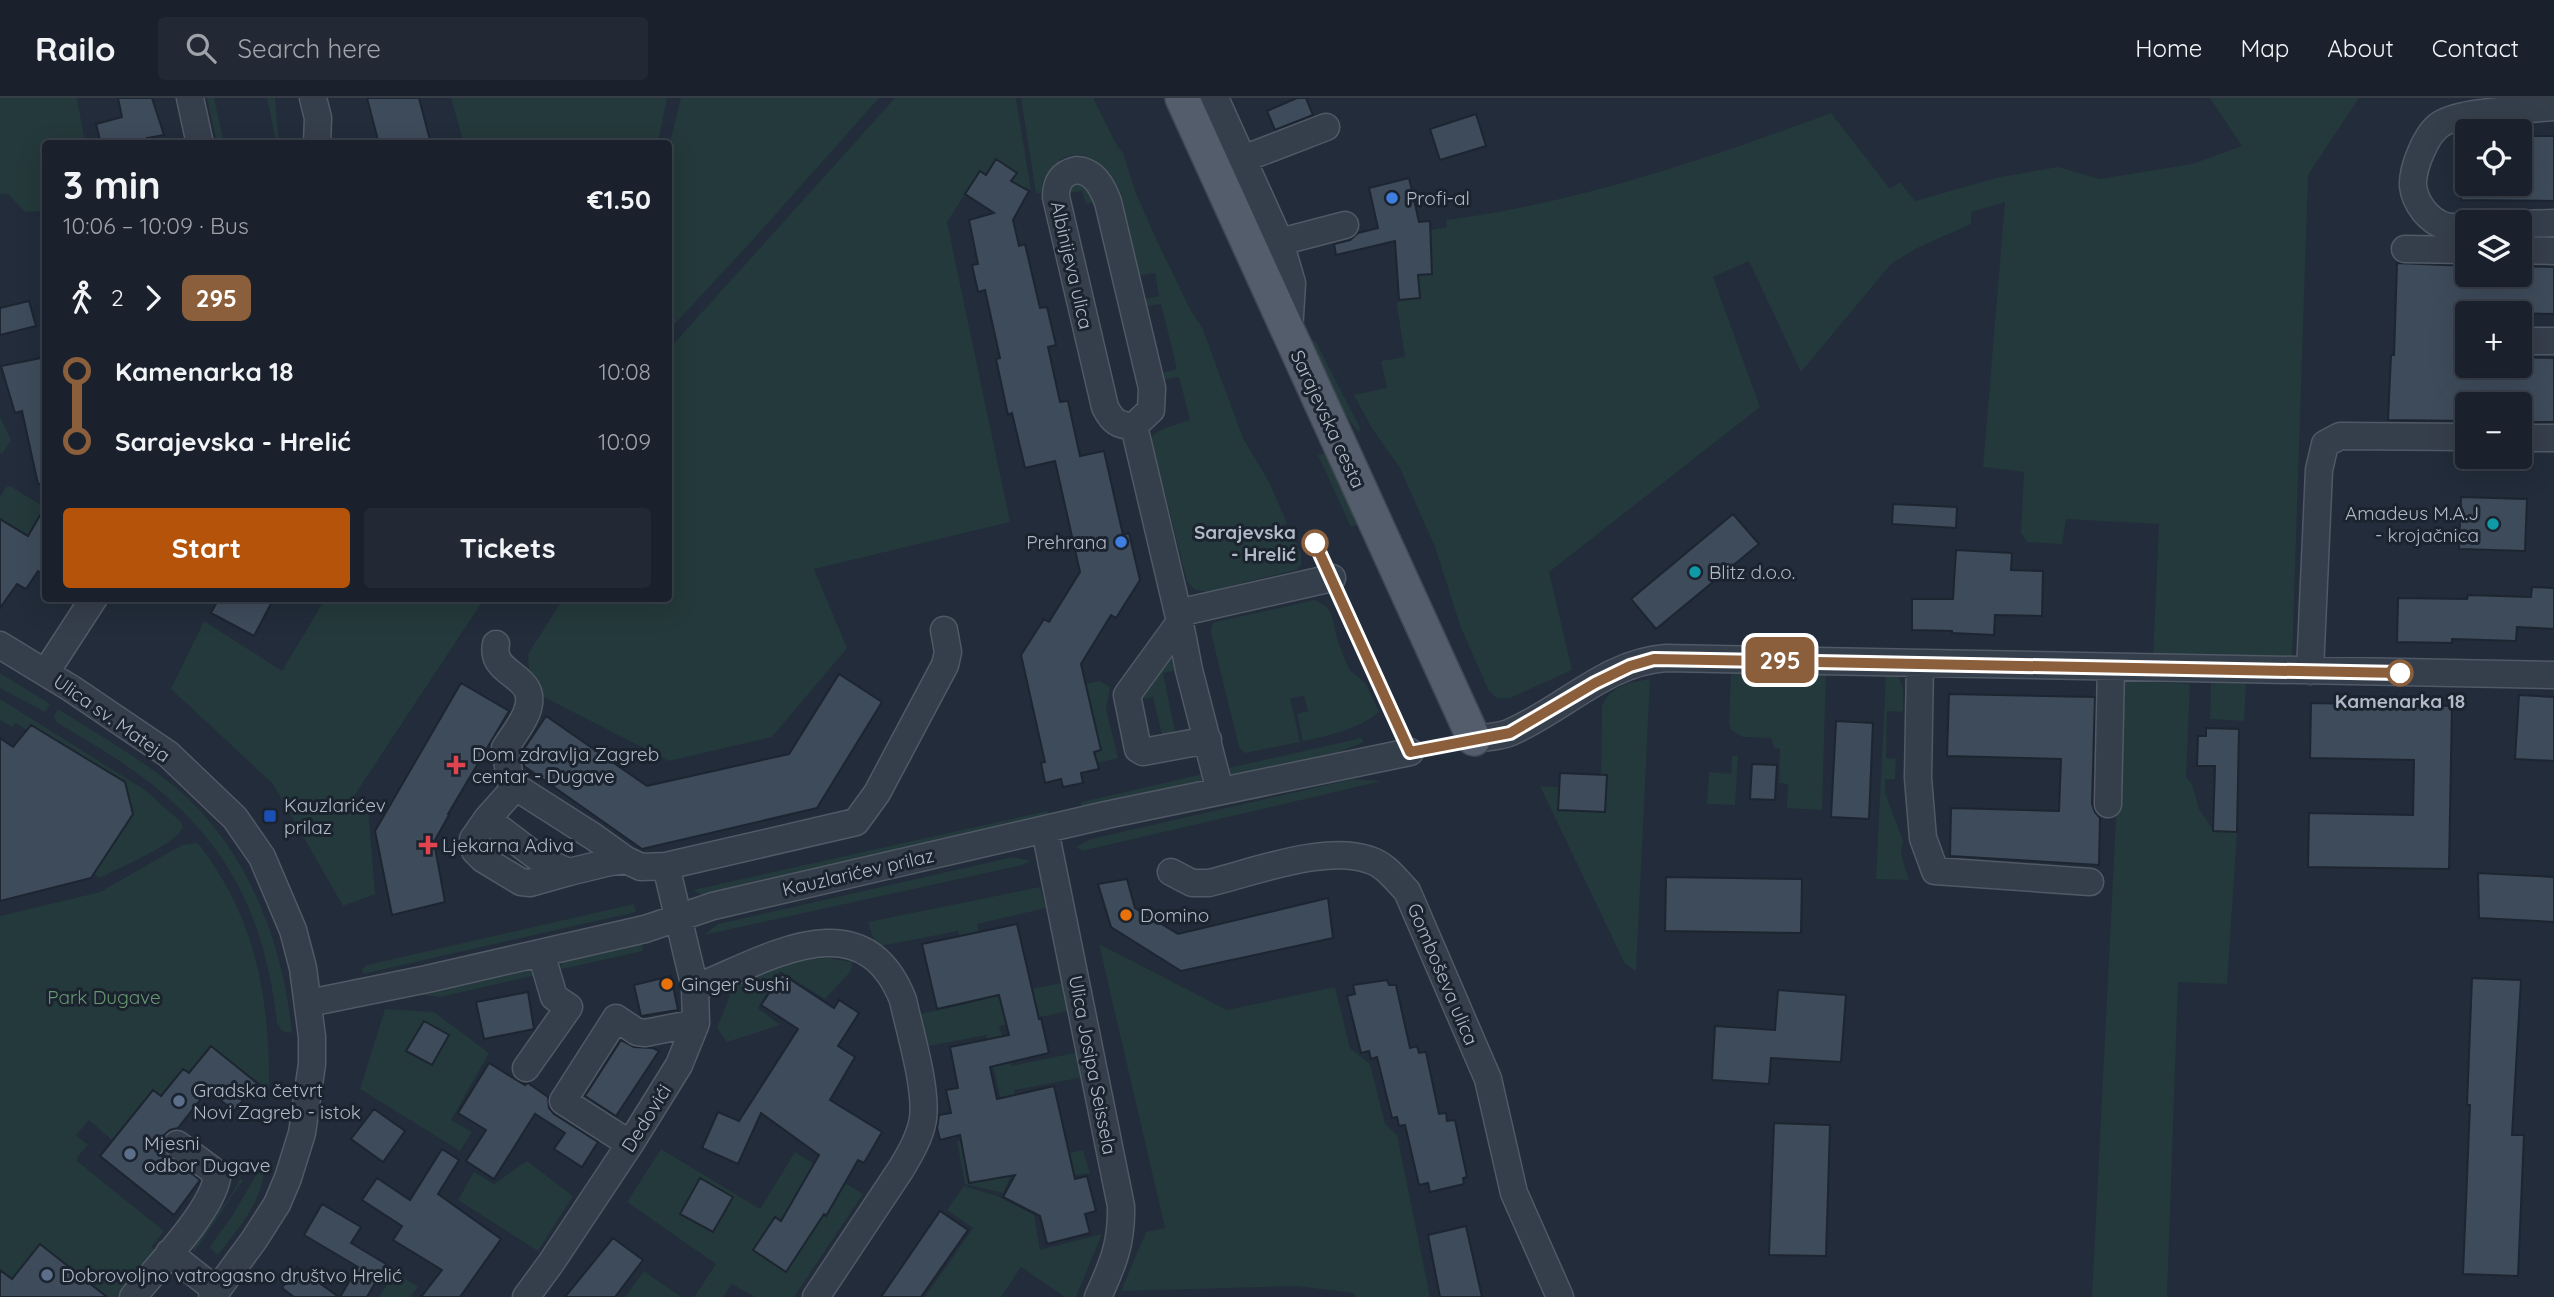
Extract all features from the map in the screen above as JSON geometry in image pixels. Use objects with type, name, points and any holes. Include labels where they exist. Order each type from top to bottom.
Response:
[{"type":"main road","name":"Sarajevska cesta","points":[[1182,98],[1474,739]]},
{"type":"street","points":[[190,98],[200,140]]},
{"type":"street","points":[[313,98],[317,140]]},
{"type":"street","points":[[1215,98],[1280,242],[1292,284],[1289,333]]},
{"type":"street","points":[[2455,226],[2446,226],[2427,216],[2413,185],[2422,146],[2440,124],[2465,116],[2554,107]]},
{"type":"street","points":[[1244,159],[1326,127]]},
{"type":"street","name":"Albinijeva ulica","points":[[1086,170],[1091,174],[1104,190],[1112,213],[1152,388],[1151,410],[1134,426],[1116,424],[1105,407],[1056,197],[1056,187],[1068,172],[1086,170]]},
{"type":"street","points":[[2532,224],[2554,223]]},
{"type":"street","points":[[1280,242],[1345,225]]},
{"type":"street","points":[[2405,249],[2455,250]]},
{"type":"street","points":[[2532,250],[2554,251]]},
{"type":"street","points":[[2532,341],[2554,341]]},
{"type":"street","points":[[1134,426],[1189,670],[1220,791]]},
{"type":"street","points":[[2310,671],[2319,470],[2325,444],[2340,436],[2455,437]]},
{"type":"street","points":[[2532,438],[2554,438]]},
{"type":"street","points":[[1208,740],[1143,752],[1138,749],[1135,737],[1127,701],[1129,690],[1179,618],[1332,578]]},
{"type":"street","points":[[46,672],[91,602]]},
{"type":"street","points":[[626,860],[530,883],[521,882],[483,859],[475,851],[473,839],[512,791],[522,791],[626,860],[641,867],[666,866],[856,822],[877,793],[945,665],[948,652],[944,630]]},
{"type":"street","name":"Ulica sv. Mateja","points":[[0,645],[46,672],[168,754],[235,818],[262,857],[293,930],[303,968],[312,1037],[312,1064],[302,1133],[288,1178],[268,1220],[215,1294]]},
{"type":"street","points":[[496,645],[495,653],[499,664],[520,679],[528,693],[526,715],[505,748],[512,791]]},
{"type":"street","points":[[1474,739],[1510,733],[1586,688],[1642,661],[1666,658],[2554,676]]},
{"type":"street","points":[[1920,664],[1918,778],[1923,838],[1935,870],[2090,882]]},
{"type":"street","points":[[2108,804],[2111,667]]},
{"type":"street","name":"Kauzlarićev prilaz","points":[[309,1003],[645,929],[712,906],[1045,830],[1410,752]]},
{"type":"street","name":"Ulica Josipa Seissela","points":[[1045,830],[1121,1206],[1122,1230],[1116,1259],[1098,1297]]},
{"type":"street","name":"Gomboševa ulica","points":[[1171,872],[1192,883],[1209,883],[1321,855],[1371,860],[1389,871],[1407,891],[1488,1079],[1514,1193],[1560,1297]]},
{"type":"street","name":"Dedovići","points":[[526,1297],[630,1144],[679,1065],[696,1023],[695,988],[666,866]]},
{"type":"street","points":[[695,988],[787,949],[827,942],[866,953],[888,973],[900,994],[923,1096],[923,1120],[912,1151],[901,1170],[817,1297]]},
{"type":"street","points":[[526,1068],[569,1007],[554,997],[541,953]]},
{"type":"street","points":[[630,1144],[562,1101],[616,1018],[637,1032],[645,1033],[696,1023]]},
{"type":"street","points":[[133,1297],[214,1192],[217,1178],[211,1170],[177,1143]]},
{"type":"street","points":[[169,1253],[215,1294]]},
{"type":"green space","points":[[0,98],[77,98],[84,140],[42,140],[42,211],[25,212],[8,194],[0,194]]},
{"type":"green space","points":[[207,98],[214,98],[223,140],[216,140]]},
{"type":"green space","points":[[267,98],[275,98],[279,140],[276,140]]},
{"type":"green space","points":[[451,98],[667,98],[659,140],[463,140]]},
{"type":"green space","points":[[681,98],[879,98],[672,327],[670,140]]},
{"type":"green space","points":[[895,98],[1016,98],[1031,191],[1011,181],[1017,173],[996,159],[986,175],[980,171],[947,222],[1010,522],[814,569],[847,648],[772,737],[669,761],[530,690],[528,654],[561,602],[672,602],[672,346]]},
{"type":"green space","points":[[1021,98],[1093,98],[1123,153],[1135,191],[1158,243],[1191,311],[1202,327],[1243,438],[1269,482],[1287,523],[1281,526],[1287,540],[1294,538],[1301,554],[1301,565],[1296,570],[1206,592],[1194,589],[1187,581],[1162,482],[1157,482],[1150,445],[1151,439],[1162,429],[1190,420],[1179,377],[1162,380],[1162,373],[1177,369],[1161,304],[1144,304],[1146,299],[1159,296],[1155,273],[1137,276],[1096,163],[1079,155],[1064,158],[1052,168],[1042,183],[1043,192],[1036,194]]},
{"type":"green space","points":[[2210,98],[2359,98],[2308,175],[2292,661],[2153,658],[2159,524],[2066,519],[2062,544],[2027,542],[2021,533],[2024,472],[1983,467],[2005,202],[1971,212],[1971,224],[1915,249],[1891,264],[1801,372],[1749,261],[1713,277],[1760,407],[1549,572],[1572,670],[1510,698],[1497,698],[1489,691],[1461,628],[1435,547],[1400,468],[1373,430],[1354,395],[1387,388],[1381,361],[1405,357],[1397,305],[1399,300],[1420,298],[1418,275],[1432,273],[1431,230],[1447,227],[1446,220],[1545,203],[1642,177],[1831,113],[1890,189],[1900,182],[1915,201],[2000,177],[2058,167],[2099,179],[2192,164],[2242,146]]},
{"type":"green space","points":[[1077,183],[1084,184],[1095,202],[1086,204],[1082,191],[1067,193],[1067,189]]},
{"type":"green space","points":[[1310,338],[1316,342],[1360,428],[1359,433],[1330,388]]},
{"type":"green space","points":[[0,417],[11,440],[2,454],[0,452]]},
{"type":"green space","points":[[1327,453],[1363,523],[1351,527],[1318,455]]},
{"type":"green space","points":[[10,486],[42,506],[32,528],[32,538],[5,522],[0,528],[0,497],[6,487]]},
{"type":"green space","points":[[1315,600],[1327,607],[1349,669],[1366,684],[1379,712],[1353,727],[1303,741],[1297,714],[1308,711],[1304,696],[1290,698],[1300,742],[1245,753],[1239,747],[1211,633],[1212,625],[1215,622]]},
{"type":"green space","points":[[323,602],[482,602],[348,805],[368,807],[375,894],[343,906],[273,784],[171,689],[204,621],[282,671]]},
{"type":"green space","points":[[1170,657],[1174,659],[1176,670],[1163,673],[1176,736],[1163,739],[1153,697],[1139,700]]},
{"type":"green space","points":[[1731,671],[1826,672],[1822,810],[1787,808],[1788,784],[1779,783],[1780,749],[1774,748],[1771,738],[1743,737],[1731,730]]},
{"type":"green space","points":[[0,673],[50,704],[45,712],[0,688]]},
{"type":"green space","points":[[1886,675],[1899,677],[1903,688],[1903,712],[1887,711],[1886,758],[1896,759],[1895,779],[1885,779],[1885,793],[1903,841],[1901,854],[1909,880],[1876,879]]},
{"type":"green space","points":[[1650,679],[1636,971],[1625,964],[1540,786],[1559,787],[1558,810],[1605,812],[1607,776],[1601,775],[1602,706],[1615,689]]},
{"type":"green space","points":[[2123,680],[2190,684],[2186,777],[2192,784],[2199,809],[2213,830],[2237,832],[2227,984],[2178,982],[2167,1297],[2092,1297]]},
{"type":"green space","points":[[1100,681],[1110,687],[1106,709],[1118,758],[1097,763],[1085,684]]},
{"type":"green space","points":[[2211,683],[2246,684],[2244,721],[2210,719]]},
{"type":"green space","points":[[0,699],[145,790],[180,821],[183,827],[178,834],[146,856],[100,878],[94,874],[133,814],[125,782],[31,725],[27,730],[16,723],[12,727],[0,720]]},
{"type":"green space","points":[[58,709],[160,775],[200,810],[222,837],[257,898],[270,931],[280,964],[292,1033],[282,1031],[277,1023],[262,947],[250,912],[235,880],[216,850],[193,822],[166,796],[125,764],[56,722],[54,716]]},
{"type":"green space","points":[[1361,738],[1364,742],[1339,752],[1230,776],[1229,768]]},
{"type":"green space","points":[[1732,756],[1738,756],[1735,805],[1707,804],[1709,772],[1731,774]]},
{"type":"green space","points":[[1207,773],[1209,781],[1078,811],[1082,802]]},
{"type":"green space","points":[[1353,779],[1382,781],[1082,851],[1076,847],[1091,839]]},
{"type":"green space","points":[[1047,811],[1053,816],[704,896],[693,890]]},
{"type":"green space","name":"Park Dugave","points":[[198,843],[234,900],[256,960],[266,1023],[269,1090],[210,1046],[189,1073],[183,1069],[161,1096],[152,1091],[112,1140],[89,1120],[76,1135],[88,1145],[77,1157],[77,1161],[164,1231],[151,1247],[156,1252],[119,1297],[107,1297],[41,1244],[12,1279],[0,1270],[0,916],[100,892],[182,845]]},
{"type":"green space","points":[[1013,857],[1031,861],[704,935],[718,924]]},
{"type":"green space","points":[[1040,887],[1046,908],[977,924],[994,996],[1062,983],[1068,1011],[999,1026],[1011,1066],[1079,1052],[1084,1077],[1014,1090],[1031,1161],[1083,1150],[1090,1173],[1042,1181],[1019,1159],[1003,1193],[965,1184],[957,1141],[984,1135],[1005,1118],[986,1035],[929,1046],[920,1014],[975,1002],[958,931],[876,947],[868,922]]},
{"type":"green space","points":[[634,904],[636,912],[363,974],[362,969],[367,965]]},
{"type":"green space","points":[[642,942],[643,951],[558,970],[564,960]]},
{"type":"green space","points":[[1099,944],[1227,1010],[1335,987],[1350,1048],[1370,1064],[1385,1124],[1397,1135],[1430,1297],[1355,1297],[1354,1293],[1296,1286],[1121,1291],[1146,1232],[1165,1228]]},
{"type":"green space","points":[[828,958],[852,962],[851,971],[825,999],[780,971],[758,1008],[780,1025],[727,1042],[717,1028],[734,985],[800,959]]},
{"type":"green space","points":[[524,969],[536,975],[441,997],[412,994]]},
{"type":"green space","points":[[385,1009],[434,1012],[489,1053],[451,1120],[472,1132],[460,1151],[360,1089]]},
{"type":"green space","points":[[661,1149],[760,1209],[795,1152],[863,1194],[794,1297],[755,1297],[732,1284],[723,1297],[694,1297],[716,1264],[627,1202]]},
{"type":"green space","points":[[527,1161],[573,1196],[538,1251],[458,1200],[474,1172],[494,1184]]},
{"type":"green space","points":[[264,1171],[253,1205],[218,1255],[210,1246],[231,1218],[256,1175]]},
{"type":"green space","points":[[240,1179],[243,1180],[194,1252],[192,1242],[229,1199]]},
{"type":"green space","points":[[964,1186],[997,1196],[1034,1215],[1040,1250],[1102,1234],[1076,1297],[1065,1297],[1021,1267],[1001,1297],[925,1297],[973,1228],[947,1210]]},
{"type":"green space","points":[[644,1271],[681,1297],[625,1297]]},
{"type":"green space","points":[[395,1272],[418,1287],[410,1297],[379,1297]]},
{"type":"building","points":[[118,98],[152,98],[164,135],[147,140],[100,140],[96,124],[122,117]]},
{"type":"building","points":[[367,98],[419,98],[430,140],[378,140]]},
{"type":"building","points":[[1297,98],[1306,98],[1313,115],[1275,130],[1267,111]]},
{"type":"building","points":[[1476,114],[1486,146],[1440,160],[1430,129]]},
{"type":"building","points":[[2532,136],[2554,136],[2554,201],[2461,200],[2461,196],[2532,196]]},
{"type":"building","points":[[996,159],[1017,173],[1011,181],[1029,191],[1013,220],[1019,246],[1025,244],[1040,308],[1047,307],[1056,345],[1048,347],[1060,402],[1068,401],[1080,456],[1104,451],[1123,535],[1129,533],[1140,580],[1116,618],[1111,615],[1081,664],[1101,750],[1094,752],[1099,769],[1081,773],[1083,783],[1063,787],[1061,779],[1045,783],[1041,763],[1045,762],[1021,655],[1044,619],[1049,622],[1080,572],[1055,461],[1025,468],[1012,413],[1008,415],[996,359],[1000,358],[985,290],[978,292],[972,265],[978,264],[969,220],[994,213],[965,194],[980,171],[986,175]]},
{"type":"building","points":[[1409,178],[1419,222],[1430,221],[1432,274],[1418,275],[1420,298],[1399,300],[1395,241],[1336,255],[1334,244],[1350,240],[1358,233],[1378,228],[1369,188]]},
{"type":"building","points":[[2397,263],[2455,265],[2455,287],[2532,287],[2532,266],[2554,267],[2554,314],[2532,314],[2532,301],[2455,301],[2455,378],[2532,378],[2532,357],[2554,358],[2554,422],[2532,422],[2532,392],[2455,392],[2455,421],[2388,420],[2391,355],[2394,355]]},
{"type":"building","points":[[29,301],[36,326],[0,335],[0,308]]},
{"type":"building","points":[[42,358],[42,484],[38,484],[22,411],[15,413],[1,366]]},
{"type":"building","name":"Amadeus M.A.J - krojačnica","points":[[2461,497],[2527,499],[2525,551],[2459,549]]},
{"type":"building","points":[[1893,504],[1957,507],[1956,528],[1892,524]]},
{"type":"building","points":[[42,512],[42,574],[38,571],[26,589],[17,584],[0,608],[0,519],[28,536]]},
{"type":"building","name":"Blitz d.o.o.","points":[[1733,514],[1759,544],[1656,629],[1631,599]]},
{"type":"building","points":[[1956,550],[2012,553],[2011,570],[2043,571],[2042,616],[1995,615],[1994,635],[1912,630],[1912,599],[1953,599]]},
{"type":"building","points":[[2532,587],[2554,588],[2554,629],[2517,627],[2516,641],[2452,639],[2452,643],[2397,642],[2398,598],[2467,599],[2468,595],[2531,597]]},
{"type":"building","points":[[217,602],[272,602],[254,636],[211,613]]},
{"type":"building","points":[[839,674],[882,702],[817,808],[642,849],[524,766],[522,752],[546,716],[647,786],[789,754]]},
{"type":"building","points":[[461,683],[509,711],[434,842],[445,902],[392,915],[375,831]]},
{"type":"building","points":[[1949,694],[2095,697],[2092,804],[2100,818],[2099,865],[1950,856],[1951,808],[2059,811],[2061,759],[1947,756]]},
{"type":"building","points":[[2519,695],[2554,697],[2554,761],[2515,759]]},
{"type":"building","points":[[2311,703],[2452,706],[2449,869],[2308,867],[2309,813],[2413,815],[2414,760],[2310,758]]},
{"type":"building","points":[[1836,721],[1873,723],[1869,819],[1831,817]]},
{"type":"building","points":[[31,725],[125,782],[133,814],[91,878],[0,901],[0,738],[13,747]]},
{"type":"building","points":[[2206,728],[2239,729],[2237,832],[2213,831],[2215,766],[2197,766],[2198,736],[2206,736]]},
{"type":"building","points":[[1752,764],[1777,765],[1775,800],[1750,799]]},
{"type":"building","points":[[1560,773],[1607,775],[1605,812],[1558,810]]},
{"type":"building","points":[[2478,873],[2554,877],[2554,922],[2479,918]]},
{"type":"building","points":[[1666,877],[1802,879],[1801,933],[1665,931]]},
{"type":"building","points":[[1127,879],[1135,908],[1178,934],[1328,898],[1333,938],[1181,971],[1111,927],[1098,884]]},
{"type":"building","points":[[1017,924],[1049,1053],[990,1067],[997,1099],[1054,1086],[1075,1179],[1087,1176],[1096,1211],[1085,1214],[1090,1233],[1047,1244],[1040,1216],[1003,1197],[1015,1175],[969,1183],[960,1135],[940,1140],[937,1128],[939,1115],[951,1113],[946,1090],[958,1088],[950,1047],[1009,1035],[999,995],[937,1009],[922,944]]},
{"type":"building","points":[[782,974],[834,1008],[839,1000],[859,1013],[838,1046],[855,1057],[830,1100],[882,1132],[864,1163],[858,1160],[826,1216],[824,1214],[786,1272],[753,1250],[775,1217],[781,1221],[819,1155],[761,1113],[738,1164],[702,1148],[718,1112],[739,1121],[798,1029],[761,1005]]},
{"type":"building","points":[[671,976],[678,1010],[641,1016],[634,985]]},
{"type":"building","points":[[2472,978],[2521,980],[2512,1135],[2524,1135],[2518,1276],[2463,1274]]},
{"type":"building","points":[[1387,980],[1389,985],[1396,985],[1410,1048],[1417,1046],[1419,1053],[1426,1052],[1439,1114],[1446,1113],[1447,1121],[1455,1120],[1467,1177],[1463,1178],[1464,1184],[1430,1192],[1428,1183],[1419,1185],[1405,1125],[1399,1126],[1397,1117],[1392,1118],[1377,1057],[1371,1059],[1369,1051],[1361,1053],[1347,996],[1355,994],[1353,985]]},
{"type":"building","points":[[1778,990],[1846,995],[1841,1062],[1771,1058],[1769,1084],[1712,1080],[1715,1026],[1775,1030]]},
{"type":"building","points":[[528,992],[534,1029],[484,1039],[476,1002]]},
{"type":"building","points":[[424,1021],[449,1035],[432,1065],[406,1051]]},
{"type":"building","points":[[621,1040],[634,1047],[659,1051],[616,1116],[585,1096]]},
{"type":"building","points":[[211,1046],[257,1083],[234,1111],[208,1090],[178,1128],[164,1135],[161,1143],[163,1151],[200,1180],[174,1215],[100,1156],[153,1090],[161,1096],[183,1069],[189,1073]]},
{"type":"building","points":[[489,1063],[525,1085],[528,1083],[548,1097],[549,1108],[554,1114],[598,1142],[582,1167],[554,1149],[565,1133],[535,1114],[494,1179],[466,1161],[486,1130],[458,1113]]},
{"type":"building","points":[[374,1109],[405,1131],[383,1162],[351,1139]]},
{"type":"building","points":[[1774,1123],[1830,1125],[1826,1256],[1769,1255]]},
{"type":"building","points":[[442,1149],[459,1160],[438,1194],[501,1239],[460,1297],[421,1297],[442,1270],[393,1240],[402,1226],[362,1200],[377,1178],[410,1200]]},
{"type":"building","points":[[700,1178],[733,1197],[713,1232],[680,1214]]},
{"type":"building","points":[[322,1204],[361,1227],[351,1243],[386,1264],[367,1297],[340,1297],[358,1267],[304,1235]]},
{"type":"building","points":[[940,1211],[968,1230],[921,1297],[881,1297]]},
{"type":"building","points":[[1466,1226],[1482,1297],[1440,1297],[1428,1235]]},
{"type":"building","points":[[613,1238],[643,1260],[615,1297],[565,1297]]},
{"type":"building","name":"Dobrovoljno vatrogasno društvo Hrelić","points":[[40,1244],[107,1297],[0,1297],[0,1270],[12,1279]]},
{"type":"building","points":[[297,1267],[339,1297],[294,1297],[282,1288]]},
{"type":"bus line","name":"295","points":[[1315,543],[1410,752],[1510,733],[1576,693],[1630,666],[1642,661],[1666,658],[2400,673]]},
{"type":"place","name":"Profi-al","points":[[1392,198]]},
{"type":"place","name":"Amadeus M.A.J - krojačnica","points":[[2493,524]]},
{"type":"place","name":"Prehrana","points":[[1121,542]]},
{"type":"place","name":"Sarajevska - Hrelić","points":[[1315,543]]},
{"type":"place","name":"Blitz d.o.o.","points":[[1695,572]]},
{"type":"place","name":"Kamenarka 18","points":[[2400,673]]},
{"type":"place","name":"Dom zdravlja Zagreb centar - Dugave","points":[[456,765]]},
{"type":"place","name":"Kauzlarićev prilaz","points":[[270,816]]},
{"type":"place","name":"Ljekarna Adiva","points":[[428,845]]},
{"type":"place","name":"Domino","points":[[1126,915]]},
{"type":"place","name":"Ginger Sushi","points":[[667,984]]},
{"type":"place","name":"Gradska četvrt Novi Zagreb - istok","points":[[179,1101]]},
{"type":"place","name":"Mjesni odbor Dugave","points":[[130,1154]]},
{"type":"place","name":"Dobrovoljno vatrogasno društvo Hrelić","points":[[47,1275]]}]
